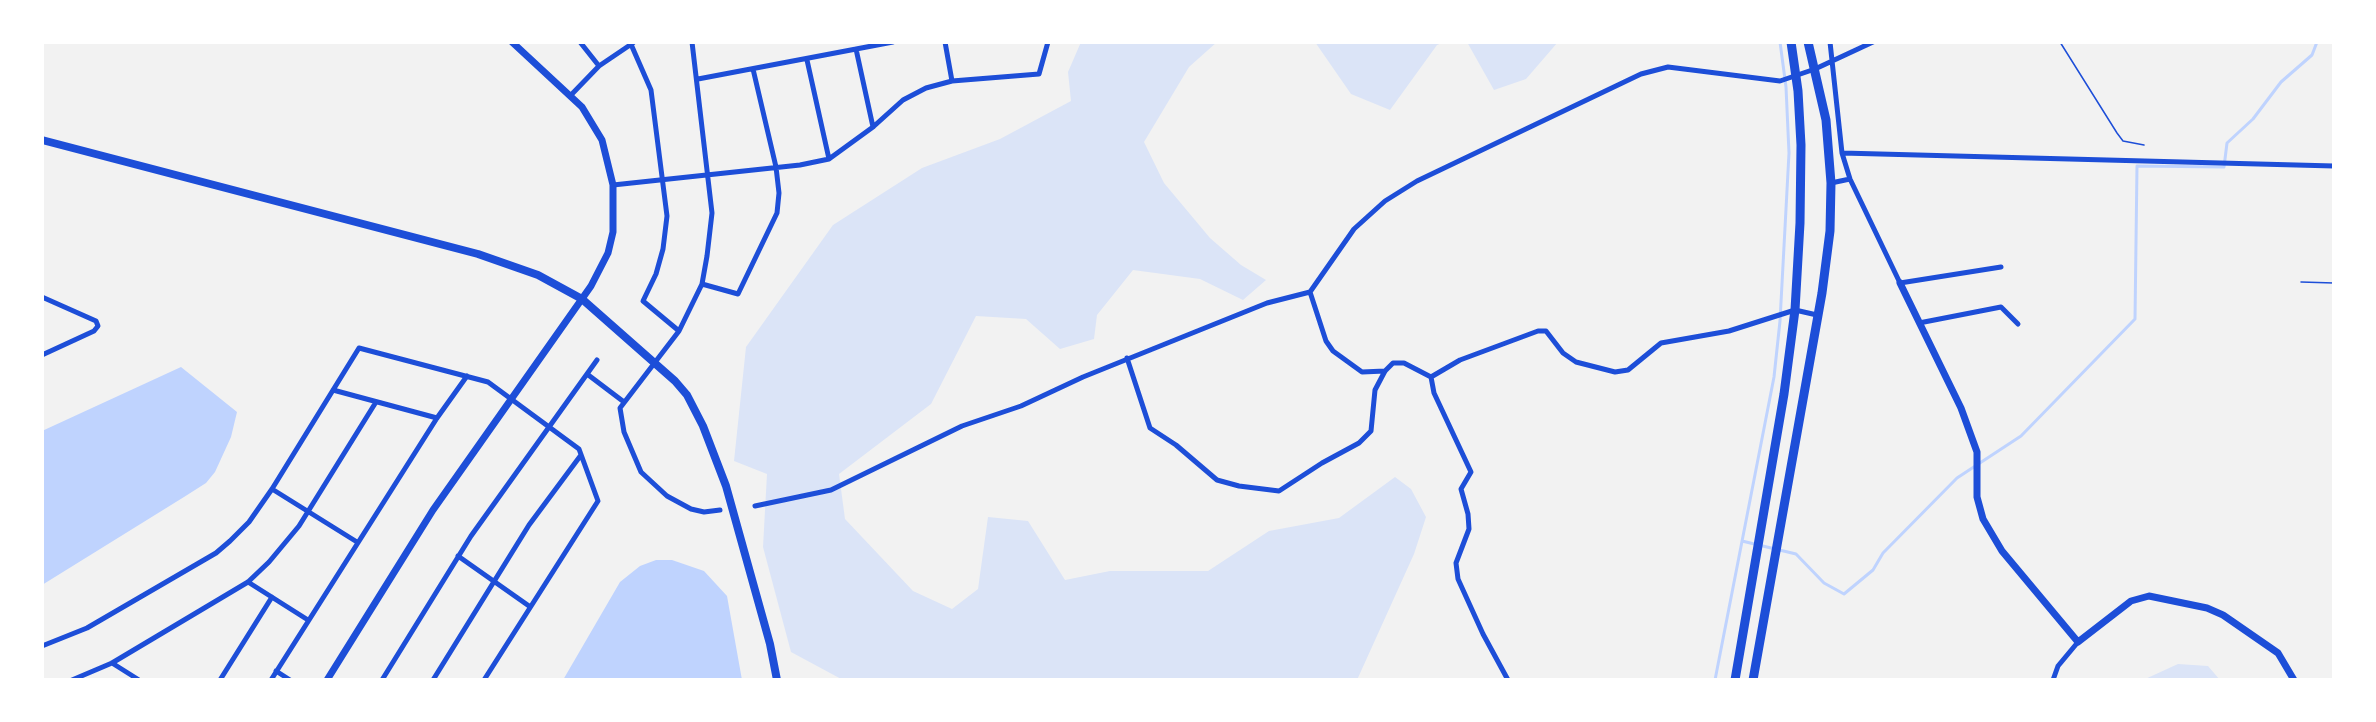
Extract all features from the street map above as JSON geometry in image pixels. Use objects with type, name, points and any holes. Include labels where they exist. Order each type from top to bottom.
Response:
[{"type":"highway","points":[[1735,680],[1784,394],[1795,310],[1800,223],[1801,146],[1796,75],[1791,42]]},
{"type":"highway","points":[[1753,680],[1818,315],[1830,231],[1831,183],[1826,120],[1808,42]]},
{"type":"main road","points":[[42,140],[478,254],[538,274],[582,299],[657,364],[687,395],[703,426],[726,486],[770,644],[777,680]]},
{"type":"street","points":[[327,680],[433,510],[510,397],[582,299],[608,253],[613,232],[613,184],[602,140],[592,120],[571,95],[512,42]]},
{"type":"street","points":[[580,42],[599,66]]},
{"type":"street","points":[[571,95],[599,66],[632,42],[651,90],[667,216],[663,249],[656,274],[644,302],[679,331]]},
{"type":"street","points":[[692,42],[712,213],[702,284],[679,331],[657,364],[620,408],[624,432],[642,472],[667,496],[691,509],[704,512],[720,510]]},
{"type":"street","points":[[698,79],[893,42]]},
{"type":"street","points":[[945,42],[952,81]]},
{"type":"street","points":[[613,184],[708,176],[829,159],[873,127],[903,100],[926,88],[952,81],[1040,74],[1048,42]]},
{"type":"street","points":[[1830,42],[1842,153],[1850,179],[1961,408],[1977,452],[1977,496],[1983,519],[2002,551],[2078,642]]},
{"type":"street","points":[[755,506],[831,490],[962,426],[1021,406],[1127,358],[1267,303],[1310,292],[1354,229],[1385,201],[1418,181],[1641,74],[1668,67],[1780,81],[1815,69],[1873,42]]},
{"type":"street","points":[[856,49],[873,127]]},
{"type":"street","points":[[807,60],[829,159]]},
{"type":"street","points":[[702,284],[738,294],[777,213],[779,193],[776,167],[753,69]]},
{"type":"street","points":[[1842,153],[2334,166]]},
{"type":"street","points":[[1831,183],[1850,179]]},
{"type":"street","points":[[1900,283],[2001,267]]},
{"type":"street","points":[[1310,292],[1326,341],[1333,351],[1362,372],[1385,371]]},
{"type":"street","points":[[42,297],[96,321],[98,326],[42,355]]},
{"type":"street","points":[[1919,323],[2001,307],[2018,324]]},
{"type":"street","points":[[1431,378],[1460,360],[1538,331],[1546,331],[1563,353],[1576,362],[1615,372],[1628,370],[1661,343],[1729,331],[1795,310],[1818,315]]},
{"type":"street","points":[[42,646],[87,628],[216,553],[249,522],[272,489],[359,348],[488,382],[579,449],[598,501],[484,680]]},
{"type":"street","points":[[1127,358],[1150,428],[1176,445],[1217,480],[1239,486],[1279,491],[1359,443],[1371,431],[1375,390],[1385,371],[1398,362],[1431,378]]},
{"type":"street","points":[[382,680],[458,556],[548,425],[597,360]]},
{"type":"street","points":[[587,374],[624,402]]},
{"type":"street","points":[[271,680],[357,542],[437,418],[467,376]]},
{"type":"street","points":[[1431,378],[1434,393],[1471,472],[1461,489],[1468,514],[1469,529],[1456,563],[1458,579],[1483,634],[1508,680]]},
{"type":"street","points":[[333,390],[437,418]]},
{"type":"street","points":[[72,680],[88,678],[248,582],[285,544],[309,512],[376,402]]},
{"type":"street","points":[[433,680],[529,525],[581,455]]},
{"type":"street","points":[[272,489],[357,542]]},
{"type":"street","points":[[458,556],[529,606]]},
{"type":"street","points":[[248,582],[308,621]]},
{"type":"street","points":[[2053,680],[2058,666],[2078,642],[2131,601],[2149,596],[2207,608],[2223,615],[2278,653],[2294,680]]},
{"type":"street","points":[[220,680],[272,597]]},
{"type":"street","points":[[112,663],[139,680]]},
{"type":"street","points":[[276,671],[290,680]]},
{"type":"path","points":[[2060,42],[2117,134],[2123,141],[2144,145]]},
{"type":"path","points":[[2301,282],[2334,283]]},
{"type":"shaded area","points":[[1081,42],[1217,42],[1189,67],[1144,142],[1164,183],[1210,238],[1241,265],[1266,280],[1243,300],[1200,279],[1133,270],[1097,315],[1094,339],[1060,349],[1026,319],[976,316],[931,404],[839,474],[845,519],[913,591],[952,609],[978,589],[988,517],[1028,521],[1065,580],[1110,571],[1208,571],[1269,531],[1339,518],[1395,477],[1411,489],[1426,517],[1414,554],[1357,680],[843,680],[791,652],[763,547],[767,474],[734,461],[746,347],[833,225],[922,168],[1000,139],[1071,101],[1068,72]]},
{"type":"shaded area","points":[[1315,42],[1444,42],[1437,45],[1390,110],[1351,94]]},
{"type":"shaded area","points":[[1467,42],[1558,42],[1526,79],[1494,90]]},
{"type":"shaded area","points":[[2178,664],[2208,666],[2220,680],[2143,680]]},
{"type":"water","points":[[181,367],[237,412],[231,437],[215,472],[206,483],[42,585],[42,431]]},
{"type":"water","points":[[656,560],[672,560],[704,571],[727,596],[742,680],[563,680],[620,582],[640,566]]},
{"type":"waterway","points":[[1715,680],[1774,377],[1780,321],[1789,153],[1786,87],[1780,42]]},
{"type":"waterway","points":[[1742,541],[1796,554],[1824,583],[1844,594],[1873,570],[1883,553],[1957,478],[2021,436],[2135,319],[2137,166],[2224,167],[2227,143],[2253,119],[2281,82],[2312,55],[2317,42]]}]
